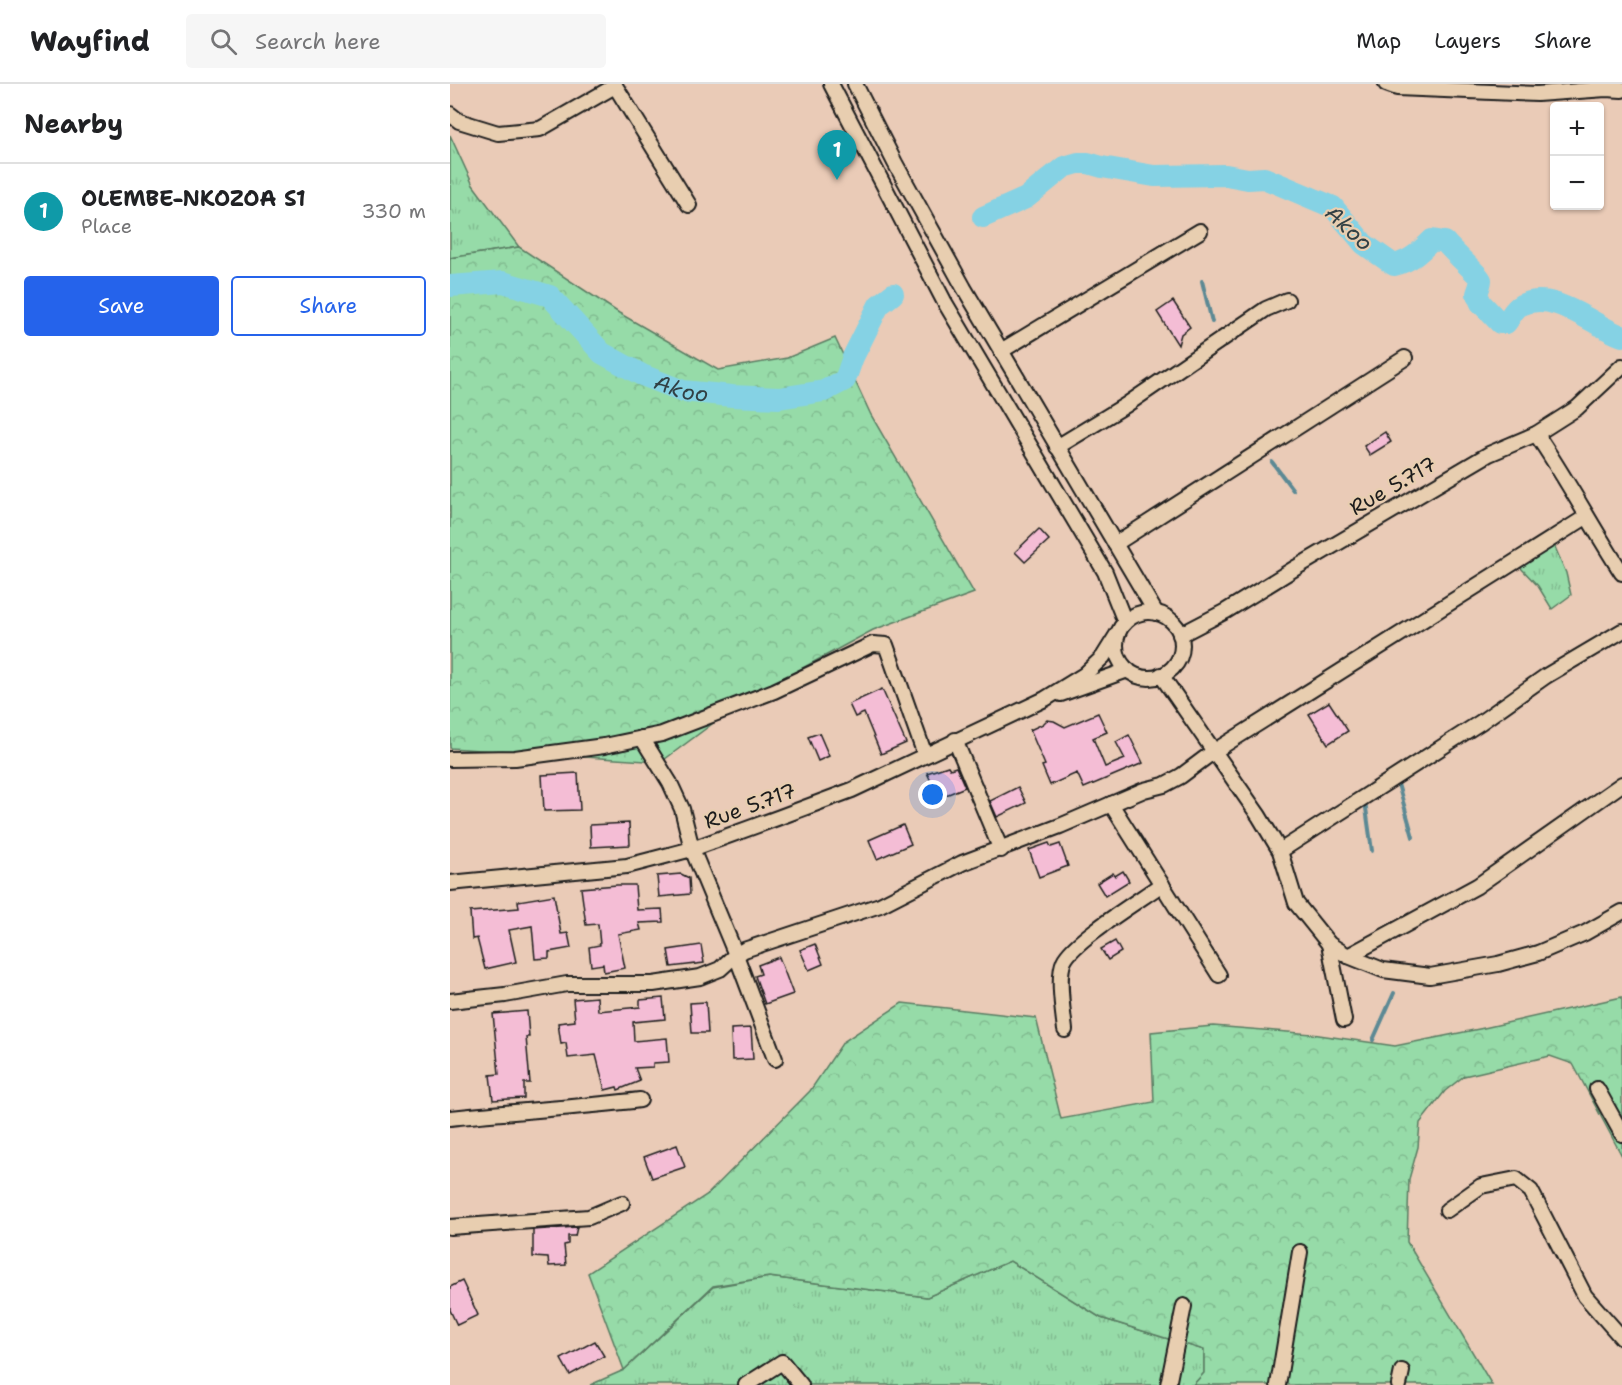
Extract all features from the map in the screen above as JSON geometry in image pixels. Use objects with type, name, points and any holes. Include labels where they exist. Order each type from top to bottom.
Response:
[{"type":"street","points":[[831,84],[944,301],[1105,572],[1121,628]]},
{"type":"street","points":[[855,84],[895,163],[1057,447],[1156,612],[1171,621],[1180,635],[1182,645],[1176,663],[1161,675],[1144,677],[1128,670],[1121,663],[1116,643],[1121,628],[1134,615],[1156,612]]},
{"type":"street","points":[[1386,84],[1398,88],[1537,94],[1606,88],[1622,90]]},
{"type":"street","points":[[450,114],[459,121],[498,133],[540,129],[614,85],[689,205]]},
{"type":"street","points":[[1001,351],[1200,231]]},
{"type":"street","points":[[1057,447],[1126,405],[1266,309],[1287,300]]},
{"type":"street","points":[[1115,544],[1405,358]]},
{"type":"street","name":"Rue 5.717","points":[[1180,635],[1226,611],[1489,454],[1536,434],[1577,408],[1622,366]]},
{"type":"street","points":[[1536,434],[1566,478],[1586,517],[1622,573]]},
{"type":"street","points":[[450,1001],[505,995],[567,984],[653,984],[699,977],[720,969],[744,950],[879,905],[962,863],[1002,850],[1144,790],[1164,785],[1586,517]]},
{"type":"street","name":"Rue 5.717","points":[[450,883],[627,866],[692,849],[852,790],[1045,699],[1083,675],[1103,657],[1121,628]]},
{"type":"street","points":[[1280,851],[1481,722],[1546,675],[1622,631]]},
{"type":"street","points":[[450,759],[515,758],[604,746],[662,734],[774,691],[873,644],[886,645],[925,755]]},
{"type":"street","name":"Rue 5.717","points":[[1045,699],[1128,670]]},
{"type":"street","points":[[1161,675],[1259,816],[1280,851],[1296,903],[1329,944],[1348,956],[1383,970],[1430,976],[1498,964],[1538,953],[1586,933],[1622,912]]},
{"type":"street","points":[[642,738],[670,783],[682,809],[692,849],[736,955],[775,1059]]},
{"type":"street","points":[[955,741],[1002,850]]},
{"type":"street","points":[[1348,956],[1477,886],[1622,784]]},
{"type":"street","points":[[1111,804],[1219,975]]},
{"type":"street","points":[[1065,1030],[1061,984],[1063,962],[1074,947],[1161,884]]},
{"type":"street","points":[[1329,944],[1344,1020]]},
{"type":"street","points":[[1597,1089],[1622,1134]]},
{"type":"street","points":[[450,1118],[640,1100]]},
{"type":"street","points":[[1447,1210],[1481,1186],[1516,1179],[1531,1191],[1585,1296],[1622,1338]]},
{"type":"street","points":[[450,1227],[589,1217],[622,1203]]},
{"type":"street","points":[[1278,1385],[1300,1252]]},
{"type":"street","points":[[1168,1385],[1184,1306]]},
{"type":"street","points":[[746,1385],[782,1362],[801,1385]]},
{"type":"street","points":[[1399,1385],[1402,1371]]},
{"type":"green space","points":[[450,135],[473,185],[519,247],[450,258]]},
{"type":"green space","points":[[519,247],[619,313],[718,370],[787,358],[835,338],[871,415],[974,593],[873,630],[747,698],[661,762],[450,748],[450,258]]},
{"type":"green space","points":[[1552,540],[1566,573],[1571,595],[1552,609],[1538,586],[1520,567],[1522,562]]},
{"type":"green space","points":[[1622,997],[1622,1156],[1573,1064],[1550,1056],[1464,1076],[1445,1091],[1420,1123],[1418,1147],[1409,1179],[1407,1242],[1492,1385],[1193,1385],[1204,1373],[1204,1350],[1101,1318],[1010,1261],[927,1297],[769,1277],[713,1286],[624,1370],[588,1273],[708,1194],[810,1091],[843,1042],[902,1003],[1036,1018],[1061,1119],[1154,1102],[1151,1032],[1213,1026],[1312,1034],[1395,1046]]},
{"type":"green space","points":[[1010,1261],[1101,1318],[1204,1350],[1204,1373],[1193,1385],[590,1385],[624,1370],[713,1287],[769,1277],[927,1297]]},
{"type":"building","points":[[1173,301],[1190,327],[1181,334],[1178,345],[1157,312]]},
{"type":"building","points":[[1385,432],[1391,442],[1370,455],[1364,446]]},
{"type":"building","points":[[1039,529],[1049,540],[1025,562],[1015,552]]},
{"type":"building","points":[[882,689],[906,743],[881,754],[864,713],[855,717],[849,704]]},
{"type":"building","points":[[1329,702],[1348,731],[1328,744],[1309,714]]},
{"type":"building","points":[[1098,713],[1107,732],[1093,738],[1105,767],[1125,759],[1116,742],[1129,735],[1143,763],[1084,788],[1077,773],[1050,785],[1042,766],[1045,765],[1030,730],[1047,720],[1065,727]]},
{"type":"building","points":[[819,733],[829,756],[818,761],[808,737]]},
{"type":"building","points":[[948,766],[950,769],[956,767],[965,787],[939,798],[927,773]]},
{"type":"building","points":[[578,773],[580,810],[544,811],[542,775]]},
{"type":"building","points":[[1018,787],[1026,803],[997,817],[990,801]]},
{"type":"building","points":[[629,823],[630,845],[591,847],[590,825]]},
{"type":"building","points":[[903,825],[911,844],[877,859],[869,840]]},
{"type":"building","points":[[1049,843],[1051,847],[1060,844],[1068,866],[1039,877],[1029,850]]},
{"type":"building","points":[[1123,871],[1129,881],[1105,896],[1097,883],[1113,873],[1115,876]]},
{"type":"building","points":[[681,874],[689,878],[690,894],[659,897],[657,876]]},
{"type":"building","points":[[635,885],[637,910],[662,909],[663,922],[639,923],[641,930],[618,934],[625,968],[604,972],[603,964],[591,966],[589,947],[600,945],[598,924],[586,925],[581,888]]},
{"type":"building","points":[[554,895],[561,934],[568,933],[571,948],[549,952],[549,958],[535,959],[532,926],[509,930],[516,962],[485,969],[477,938],[472,939],[470,912],[519,908],[518,901]]},
{"type":"building","points":[[1115,941],[1121,952],[1108,960],[1101,949]]},
{"type":"building","points":[[815,944],[823,964],[809,970],[800,950]]},
{"type":"building","points":[[701,945],[704,963],[671,967],[668,950]]},
{"type":"building","points":[[779,957],[793,994],[765,1004],[755,976],[761,974],[758,965]]},
{"type":"building","points":[[597,997],[598,1011],[640,1007],[640,1000],[663,998],[665,1019],[633,1022],[634,1041],[667,1038],[669,1062],[653,1063],[653,1067],[635,1068],[640,1081],[618,1090],[617,1087],[605,1090],[596,1055],[568,1058],[566,1043],[561,1044],[558,1023],[575,1021],[573,999]]},
{"type":"building","points":[[706,1002],[708,1033],[692,1033],[690,1003]]},
{"type":"building","points":[[527,1011],[529,1037],[526,1037],[530,1083],[524,1083],[524,1098],[493,1100],[490,1075],[499,1074],[493,1014]]},
{"type":"building","points":[[751,1028],[753,1059],[732,1060],[731,1029]]},
{"type":"building","points":[[677,1145],[685,1167],[652,1178],[644,1157]]},
{"type":"building","points":[[577,1227],[575,1236],[568,1236],[568,1244],[564,1245],[566,1265],[549,1266],[548,1258],[533,1257],[533,1230]]},
{"type":"building","points":[[462,1281],[478,1315],[457,1325],[450,1310],[450,1287]]},
{"type":"building","points":[[595,1341],[604,1356],[570,1375],[561,1359]]},
{"type":"waterway","name":"Akoo","points":[[983,217],[1026,198],[1064,167],[1078,163],[1154,176],[1226,175],[1248,179],[1264,178],[1333,207],[1364,244],[1394,265],[1410,258],[1432,240],[1445,242],[1481,280],[1477,294],[1481,303],[1500,323],[1506,323],[1521,305],[1534,301],[1547,302],[1573,310],[1622,336]]},
{"type":"waterway","points":[[1202,281],[1212,322]]},
{"type":"waterway","name":"Akoo","points":[[450,286],[503,282],[550,296],[602,353],[642,375],[683,391],[779,398],[824,391],[845,380],[853,357],[879,305],[893,294]]},
{"type":"waterway","points":[[1272,462],[1293,490]]},
{"type":"waterway","points":[[1398,784],[1413,837]]},
{"type":"waterway","points":[[1365,801],[1372,851]]},
{"type":"waterway","points":[[1373,1040],[1394,993]]},
{"type":"place","name":"OLEMBE-NKOZOA S1","points":[[837,180]]}]
